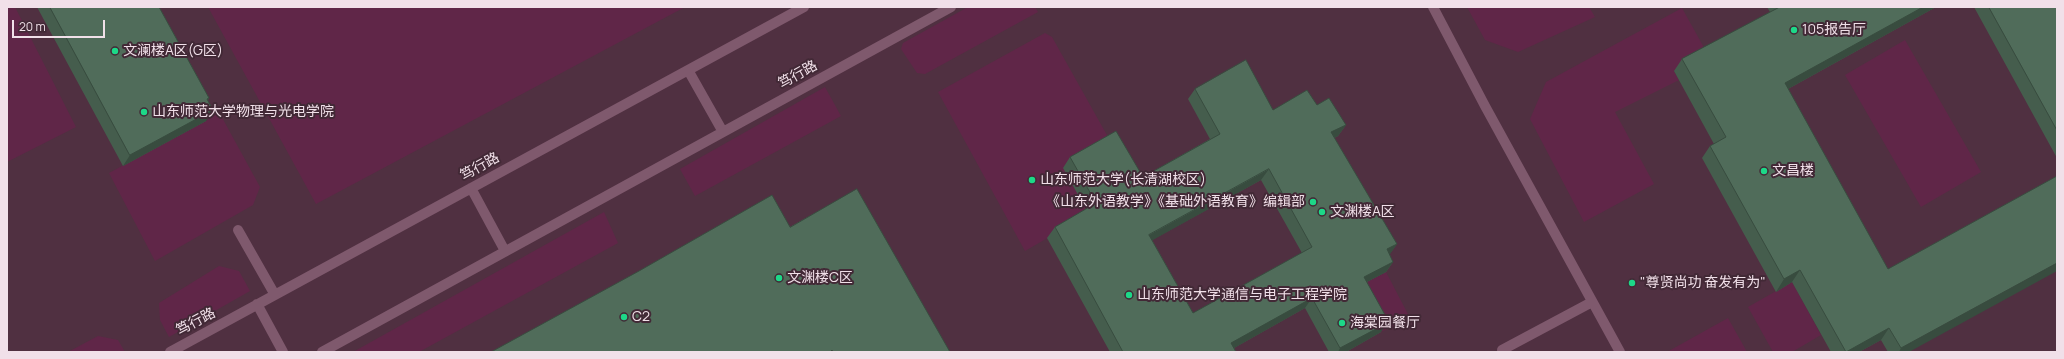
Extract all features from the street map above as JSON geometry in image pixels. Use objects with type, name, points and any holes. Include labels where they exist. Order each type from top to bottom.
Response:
[{"type":"street","name":"笃行路","points":[[170,352],[804,7]]},
{"type":"street","name":"笃行路","points":[[322,352],[951,7]]},
{"type":"street","points":[[1433,7],[1620,352]]},
{"type":"street","points":[[688,70],[723,132]]},
{"type":"street","points":[[471,188],[505,251]]},
{"type":"street","points":[[238,230],[275,295]]},
{"type":"street","points":[[1502,350],[1592,302]]},
{"type":"street","points":[[258,304],[283,352]]},
{"type":"shaded area","name":"山东师范大学(长清湖校区)","points":[[7,7],[2057,7],[2057,352],[7,352]]},
{"type":"shaded area","points":[[7,7],[15,7],[76,127],[7,162]]},
{"type":"shaded area","points":[[208,7],[685,7],[316,204]]},
{"type":"shaded area","points":[[968,7],[1035,7],[1038,12],[925,74],[917,73],[901,49],[903,43]]},
{"type":"shaded area","points":[[1467,7],[1589,7],[1595,17],[1518,52],[1485,40]]},
{"type":"shaded area","points":[[1682,8],[1707,53],[1674,71],[1679,80],[1615,112],[1654,184],[1584,222],[1530,119],[1546,82]]},
{"type":"shaded area","points":[[1045,33],[1052,37],[1108,137],[1089,214],[1025,251],[938,92]]},
{"type":"shaded area","points":[[1905,40],[1981,172],[1921,207],[1845,75]]},
{"type":"shaded area","points":[[825,87],[841,116],[695,196],[680,169]]},
{"type":"shaded area","points":[[219,112],[260,187],[253,205],[155,261],[109,173],[206,121]]},
{"type":"shaded area","points":[[604,212],[618,243],[419,352],[353,352]]},
{"type":"shaded area","points":[[219,266],[239,271],[250,291],[169,337],[160,320],[159,303]]},
{"type":"shaded area","points":[[1386,272],[1410,318],[1381,332],[1357,287]]},
{"type":"shaded area","points":[[1792,282],[1821,335],[1792,352],[1773,352],[1748,307]]},
{"type":"shaded area","points":[[1728,318],[1747,352],[1667,352]]},
{"type":"shaded area","points":[[98,336],[118,340],[125,352],[68,352]]},
{"type":"building","name":"文澜楼A区(G区)","points":[[50,7],[159,7],[209,98],[207,99],[213,110],[130,155]]},
{"type":"building","name":"文昌楼","points":[[1780,7],[1923,7],[1785,83],[1888,269],[2057,176],[2057,263],[1901,348],[1889,328],[1846,352],[1800,270],[1784,279],[1710,146],[1726,137],[1682,59]]},
{"type":"building","points":[[1989,7],[2057,7],[2057,130]]},
{"type":"building","name":"文渊楼A区","points":[[1246,60],[1273,110],[1307,90],[1317,105],[1329,98],[1346,125],[1331,132],[1397,244],[1387,249],[1393,262],[1364,277],[1389,322],[1340,348],[1312,298],[1231,343],[1236,352],[1123,352],[1055,227],[1096,203],[1070,157],[1116,131],[1143,177],[1220,134],[1195,89]],"holes":[[[1269,169],[1312,247],[1193,313],[1149,235]]]},
{"type":"building","name":"文渊楼C区","points":[[857,189],[950,352],[833,352],[832,350],[830,352],[491,352],[639,271],[772,195],[790,227]]},
{"type":"place","name":"105报告厅","points":[[1794,30]]},
{"type":"place","name":"文澜楼A区(G区)","points":[[115,51]]},
{"type":"place","name":"山东师范大学物理与光电学院","points":[[144,112]]},
{"type":"place","name":"文昌楼","points":[[1764,171]]},
{"type":"place","name":"山东师范大学(长清湖校区)","points":[[1032,180]]},
{"type":"place","name":"《山东外语教学》《基础外语教育》编辑部","points":[[1313,202]]},
{"type":"place","name":"文渊楼A区","points":[[1322,212]]},
{"type":"place","name":"文渊楼C区","points":[[779,278]]},
{"type":"place","name":"\"尊贤尚功 奋发有为\"","points":[[1632,283]]},
{"type":"place","name":"山东师范大学通信与电子工程学院","points":[[1129,295]]},
{"type":"place","name":"C2","points":[[624,317]]},
{"type":"place","name":"海棠园餐厅","points":[[1342,323]]}]
